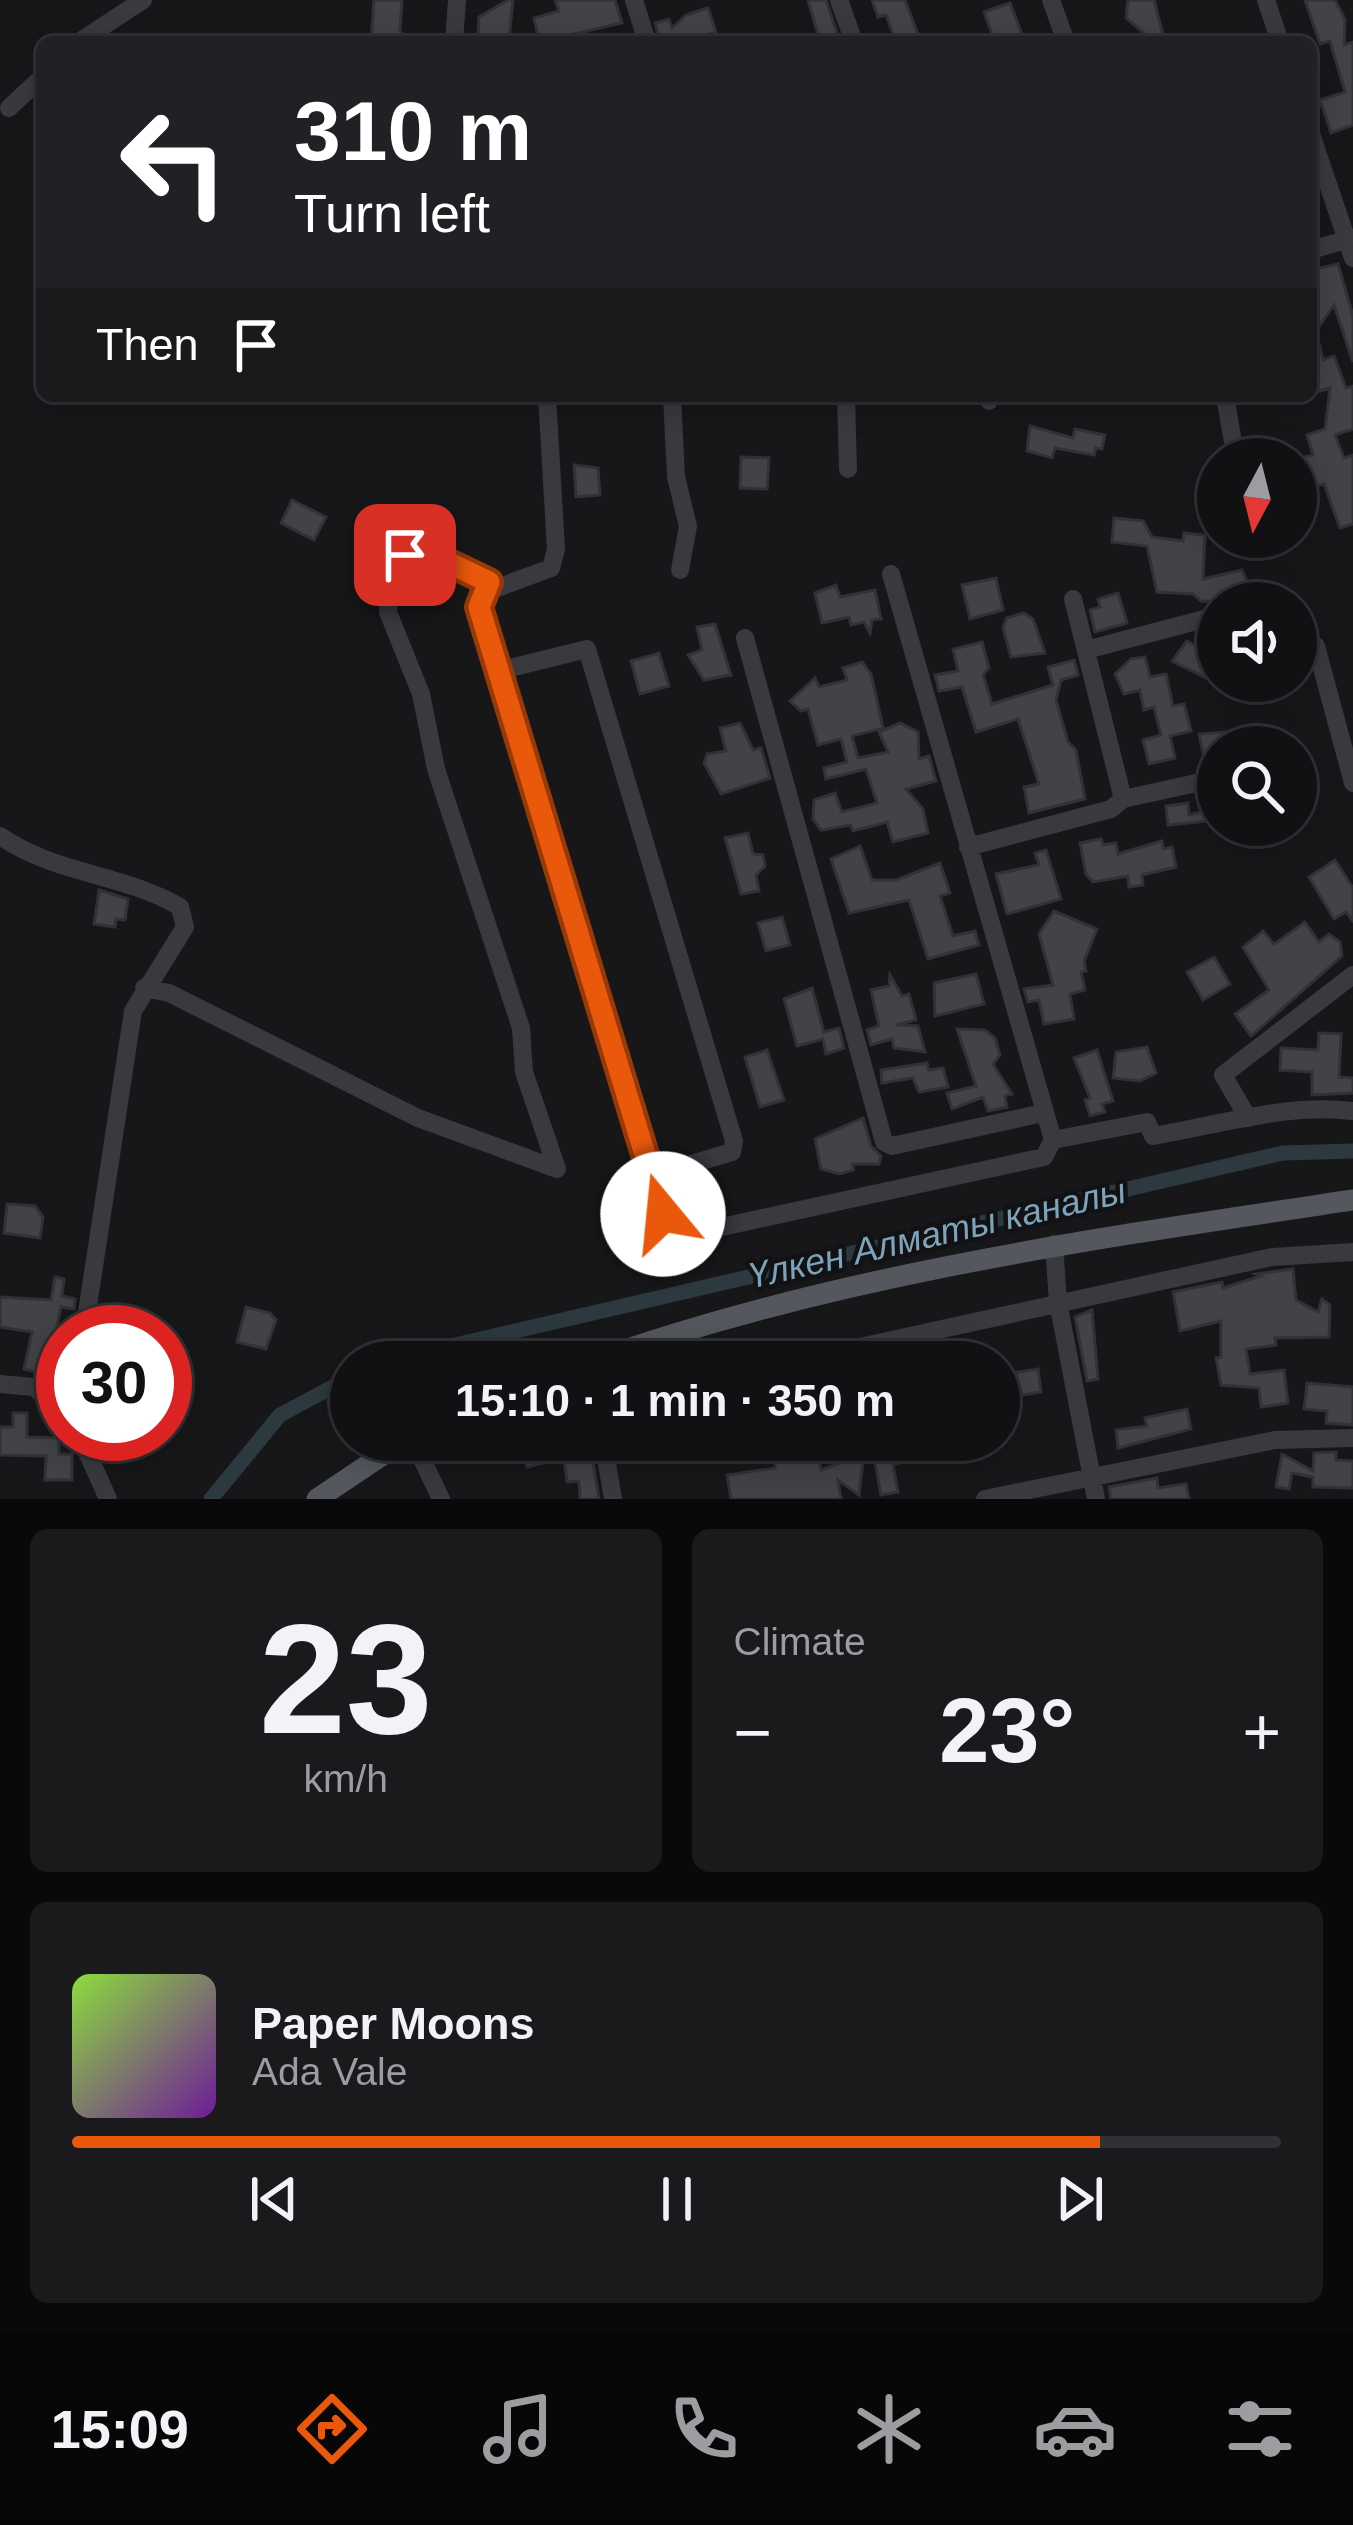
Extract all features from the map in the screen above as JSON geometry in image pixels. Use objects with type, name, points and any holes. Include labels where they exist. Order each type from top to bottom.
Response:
[{"type":"main road","points":[[650,1341],[700,1323],[1054,1244],[1353,1200]]},
{"type":"main road","points":[[316,1499],[347,1490],[383,1461]]},
{"type":"street","points":[[88,36],[143,0]]},
{"type":"street","points":[[454,36],[457,0]]},
{"type":"street","points":[[634,0],[645,36]]},
{"type":"street","points":[[839,0],[852,36]]},
{"type":"street","points":[[1051,0],[1064,36]]},
{"type":"street","points":[[1266,0],[1278,36]]},
{"type":"street","points":[[9,108],[36,82]]},
{"type":"street","points":[[1317,151],[1351,245],[1317,249]]},
{"type":"street","points":[[489,592],[551,568],[556,550],[547,402]]},
{"type":"street","points":[[672,402],[676,477],[688,526],[680,570]]},
{"type":"street","points":[[845,402],[848,469]]},
{"type":"street","points":[[1227,402],[1233,438]]},
{"type":"street","points":[[144,988],[169,993],[418,1118],[557,1168],[524,1072],[521,1028],[436,769],[421,694],[385,596],[392,571],[405,555],[463,567],[489,582],[489,592],[479,607],[671,1238],[1044,1157],[1053,1140],[891,574]]},
{"type":"street","points":[[1073,599],[1123,799]]},
{"type":"street","points":[[1086,650],[1197,620]]},
{"type":"street","points":[[746,638],[884,1142],[892,1146],[1043,1113]]},
{"type":"street","points":[[498,671],[586,649],[614,737],[734,1141],[732,1152],[651,1176]]},
{"type":"street","points":[[1317,650],[1353,783]]},
{"type":"street","points":[[968,847],[1111,809],[1123,799],[1197,783]]},
{"type":"street","points":[[0,836],[54,865],[133,882],[180,907],[184,934],[133,1011],[88,1305]]},
{"type":"street","points":[[1247,1118],[1238,1093],[1223,1075],[1353,975]]},
{"type":"street","points":[[1053,1140],[1147,1121],[1153,1136],[1329,1107],[1353,1111]]},
{"type":"street","points":[[1054,1244],[1058,1302],[1096,1499]]},
{"type":"street","points":[[884,1341],[1272,1257],[1353,1252]]},
{"type":"street","points":[[0,1384],[36,1389]]},
{"type":"street","points":[[985,1499],[1275,1440],[1353,1438]]},
{"type":"street","points":[[91,1461],[108,1499]]},
{"type":"street","points":[[420,1461],[441,1499]]},
{"type":"street","points":[[607,1461],[613,1499]]},
{"type":"building","points":[[374,0],[402,0],[404,36],[371,36]]},
{"type":"building","points":[[513,0],[509,36],[478,36],[479,17]]},
{"type":"building","points":[[555,0],[615,0],[622,23],[565,36],[538,36],[534,18],[559,11]]},
{"type":"building","points":[[808,0],[826,0],[838,36],[818,36]]},
{"type":"building","points":[[872,0],[905,0],[919,36],[894,36],[886,15],[878,17]]},
{"type":"building","points":[[1128,0],[1154,0],[1163,36],[1141,36],[1145,34],[1126,18]]},
{"type":"building","points":[[1305,0],[1335,0],[1345,19],[1344,45],[1353,42],[1353,125],[1331,133],[1320,100],[1345,92],[1330,41],[1320,44]]},
{"type":"building","points":[[1010,3],[1023,36],[993,36],[984,12]]},
{"type":"building","points":[[708,8],[716,32],[658,36],[655,23],[669,19],[672,28],[686,15]]},
{"type":"building","points":[[1338,264],[1353,316],[1353,362],[1334,305],[1317,330],[1317,269]]},
{"type":"building","points":[[1317,335],[1323,360],[1334,356],[1346,388],[1353,386],[1353,429],[1335,435],[1344,458],[1353,455],[1353,524],[1340,528],[1324,484],[1317,486],[1317,438],[1307,435],[1325,429],[1330,388],[1317,392]]},
{"type":"building","points":[[1030,426],[1073,438],[1075,429],[1105,435],[1102,449],[1096,448],[1094,455],[1055,448],[1052,458],[1027,451]]},
{"type":"building","points":[[741,457],[769,458],[767,489],[740,488]]},
{"type":"building","points":[[574,465],[598,468],[600,495],[576,497]]},
{"type":"building","points":[[292,500],[326,517],[314,540],[281,523]]},
{"type":"building","points":[[1114,518],[1143,521],[1152,537],[1183,541],[1184,533],[1197,534],[1197,558],[1204,558],[1203,579],[1242,570],[1247,582],[1197,582],[1197,598],[1157,592],[1147,546],[1112,542]]},
{"type":"building","points":[[996,578],[1003,610],[970,619],[962,585]]},
{"type":"building","points":[[836,585],[840,597],[875,590],[881,619],[872,620],[870,633],[864,622],[851,625],[849,617],[822,623],[815,593]]},
{"type":"building","points":[[1118,593],[1127,623],[1095,632],[1090,610],[1100,607],[1098,599]]},
{"type":"building","points":[[1024,613],[1033,619],[1045,653],[1011,657],[1003,628],[1007,618]]},
{"type":"building","points":[[715,624],[731,675],[704,680],[688,655],[702,650],[697,627]]},
{"type":"building","points":[[1187,641],[1197,646],[1197,674],[1172,661]]},
{"type":"building","points":[[982,642],[989,668],[983,675],[992,704],[1053,685],[1048,667],[1074,660],[1078,675],[1061,680],[1056,700],[1068,742],[1076,750],[1085,799],[1029,813],[1024,787],[1039,784],[1018,719],[976,732],[962,687],[939,691],[935,675],[958,671],[953,649]]},
{"type":"building","points":[[659,653],[669,686],[640,694],[631,661]]},
{"type":"building","points":[[1145,657],[1150,677],[1166,674],[1173,706],[1184,704],[1191,731],[1170,736],[1175,758],[1149,764],[1143,740],[1161,735],[1154,707],[1144,710],[1140,690],[1124,694],[1115,674],[1131,659]]},
{"type":"building","points":[[862,662],[871,674],[883,728],[852,736],[858,758],[888,752],[879,732],[900,723],[918,732],[919,759],[929,756],[936,781],[906,789],[923,809],[928,833],[893,842],[887,822],[853,831],[851,825],[821,830],[813,819],[814,800],[835,793],[842,812],[877,803],[866,769],[826,779],[824,768],[847,762],[841,739],[818,745],[808,709],[801,711],[790,701],[815,678],[819,687],[847,680],[843,668]]},
{"type":"building","points":[[740,723],[753,750],[761,748],[770,778],[721,794],[704,763],[707,754],[726,751],[720,728]]},
{"type":"building","points":[[1188,803],[1189,815],[1197,813],[1197,822],[1168,825],[1166,806]]},
{"type":"building","points":[[748,833],[753,854],[763,855],[765,866],[756,875],[759,891],[741,894],[725,838]]},
{"type":"building","points":[[1101,839],[1103,845],[1116,843],[1118,854],[1162,841],[1163,849],[1172,847],[1176,867],[1142,875],[1143,885],[1129,887],[1128,876],[1093,882],[1086,874],[1080,843]]},
{"type":"building","points":[[860,846],[872,880],[896,880],[940,863],[950,893],[940,896],[953,936],[975,931],[979,945],[928,959],[909,900],[849,913],[831,859]]},
{"type":"building","points":[[1046,850],[1061,899],[1007,914],[996,874],[1039,865],[1035,853]]},
{"type":"building","points":[[1335,860],[1353,888],[1353,921],[1346,912],[1334,919],[1309,877]]},
{"type":"building","points":[[99,890],[128,899],[125,920],[116,919],[115,927],[94,924]]},
{"type":"building","points":[[1054,911],[1097,929],[1084,961],[1086,971],[1081,972],[1085,990],[1070,994],[1074,1019],[1044,1024],[1039,1000],[1028,1002],[1024,989],[1053,985],[1039,934]]},
{"type":"building","points":[[782,917],[790,945],[766,951],[758,923]]},
{"type":"building","points":[[1305,922],[1319,942],[1329,934],[1340,942],[1342,956],[1251,1036],[1235,1014],[1269,990],[1243,947],[1263,931],[1274,944]]},
{"type":"building","points":[[1214,957],[1230,984],[1203,1000],[1187,972]]},
{"type":"building","points":[[976,974],[984,1004],[935,1016],[934,983]]},
{"type":"building","points":[[890,975],[902,996],[909,994],[916,1020],[896,1025],[918,1026],[925,1052],[894,1048],[892,1039],[871,1045],[867,1030],[879,1026],[871,990],[889,986]]},
{"type":"building","points":[[812,988],[824,1032],[839,1028],[844,1048],[826,1054],[823,1039],[797,1046],[784,999]]},
{"type":"building","points":[[957,1029],[985,1030],[995,1038],[1000,1055],[993,1064],[1012,1094],[1005,1096],[1007,1107],[988,1111],[983,1097],[952,1109],[947,1093],[976,1086]]},
{"type":"building","points":[[1319,1033],[1341,1034],[1339,1077],[1353,1078],[1353,1093],[1312,1095],[1312,1072],[1280,1070],[1281,1048],[1318,1050]]},
{"type":"building","points":[[1147,1047],[1156,1073],[1140,1081],[1113,1078],[1116,1052]]},
{"type":"building","points":[[767,1050],[784,1100],[760,1107],[745,1057]]},
{"type":"building","points":[[1097,1050],[1113,1101],[1102,1104],[1105,1112],[1090,1116],[1085,1100],[1090,1098],[1074,1058]]},
{"type":"building","points":[[927,1063],[929,1070],[943,1068],[948,1087],[919,1092],[913,1078],[882,1083],[881,1070]]},
{"type":"building","points":[[863,1118],[871,1146],[881,1156],[879,1164],[853,1164],[853,1170],[840,1174],[821,1169],[815,1139]]},
{"type":"building","points":[[7,1204],[35,1206],[43,1217],[40,1238],[4,1233]]},
{"type":"building","points":[[1293,1269],[1296,1300],[1318,1312],[1322,1299],[1330,1305],[1329,1337],[1275,1338],[1276,1345],[1246,1349],[1250,1374],[1284,1370],[1288,1403],[1261,1407],[1259,1388],[1221,1385],[1216,1358],[1221,1357],[1221,1321],[1180,1331],[1173,1292],[1222,1282],[1223,1288],[1261,1276],[1256,1274]]},
{"type":"building","points":[[55,1277],[64,1279],[62,1296],[75,1299],[74,1305],[36,1305],[36,1372],[24,1369],[32,1332],[0,1327],[0,1297],[51,1300]]},
{"type":"building","points":[[246,1307],[270,1313],[276,1320],[266,1349],[237,1342]]},
{"type":"building","points":[[1092,1310],[1098,1379],[1087,1381],[1075,1317]]},
{"type":"building","points":[[1038,1369],[1041,1392],[1020,1396],[1020,1372]]},
{"type":"building","points":[[1307,1383],[1353,1387],[1353,1425],[1326,1423],[1327,1411],[1304,1409]]},
{"type":"building","points":[[1187,1409],[1191,1429],[1118,1448],[1116,1430],[1147,1426],[1145,1418]]},
{"type":"building","points":[[13,1413],[27,1413],[27,1437],[36,1437],[36,1456],[0,1455],[0,1427],[13,1427]]},
{"type":"building","points":[[1336,1452],[1336,1460],[1353,1461],[1353,1488],[1313,1487],[1313,1477],[1292,1473],[1289,1489],[1276,1487],[1282,1454],[1313,1471],[1314,1453]]},
{"type":"building","points":[[46,1461],[72,1461],[72,1480],[45,1480]]},
{"type":"building","points":[[564,1461],[593,1461],[599,1499],[580,1499],[579,1481],[567,1482]]},
{"type":"building","points":[[775,1461],[819,1461],[821,1470],[845,1461],[863,1461],[859,1495],[838,1480],[841,1499],[731,1499],[727,1475],[775,1468]]},
{"type":"building","points":[[875,1461],[912,1461],[893,1464],[898,1492],[881,1495]]},
{"type":"building","points":[[1157,1478],[1158,1488],[1186,1484],[1189,1499],[1111,1499],[1109,1487]]},
{"type":"waterway","name":"Үлкен Алматы каналы","points":[[473,1341],[1283,1153],[1353,1151]]},
{"type":"waterway","name":"Үлкен Алматы каналы","points":[[211,1499],[280,1415],[330,1388]]},
{"type":"route","points":[[405,555],[441,559],[489,582],[489,592],[479,607],[663,1214]]}]
